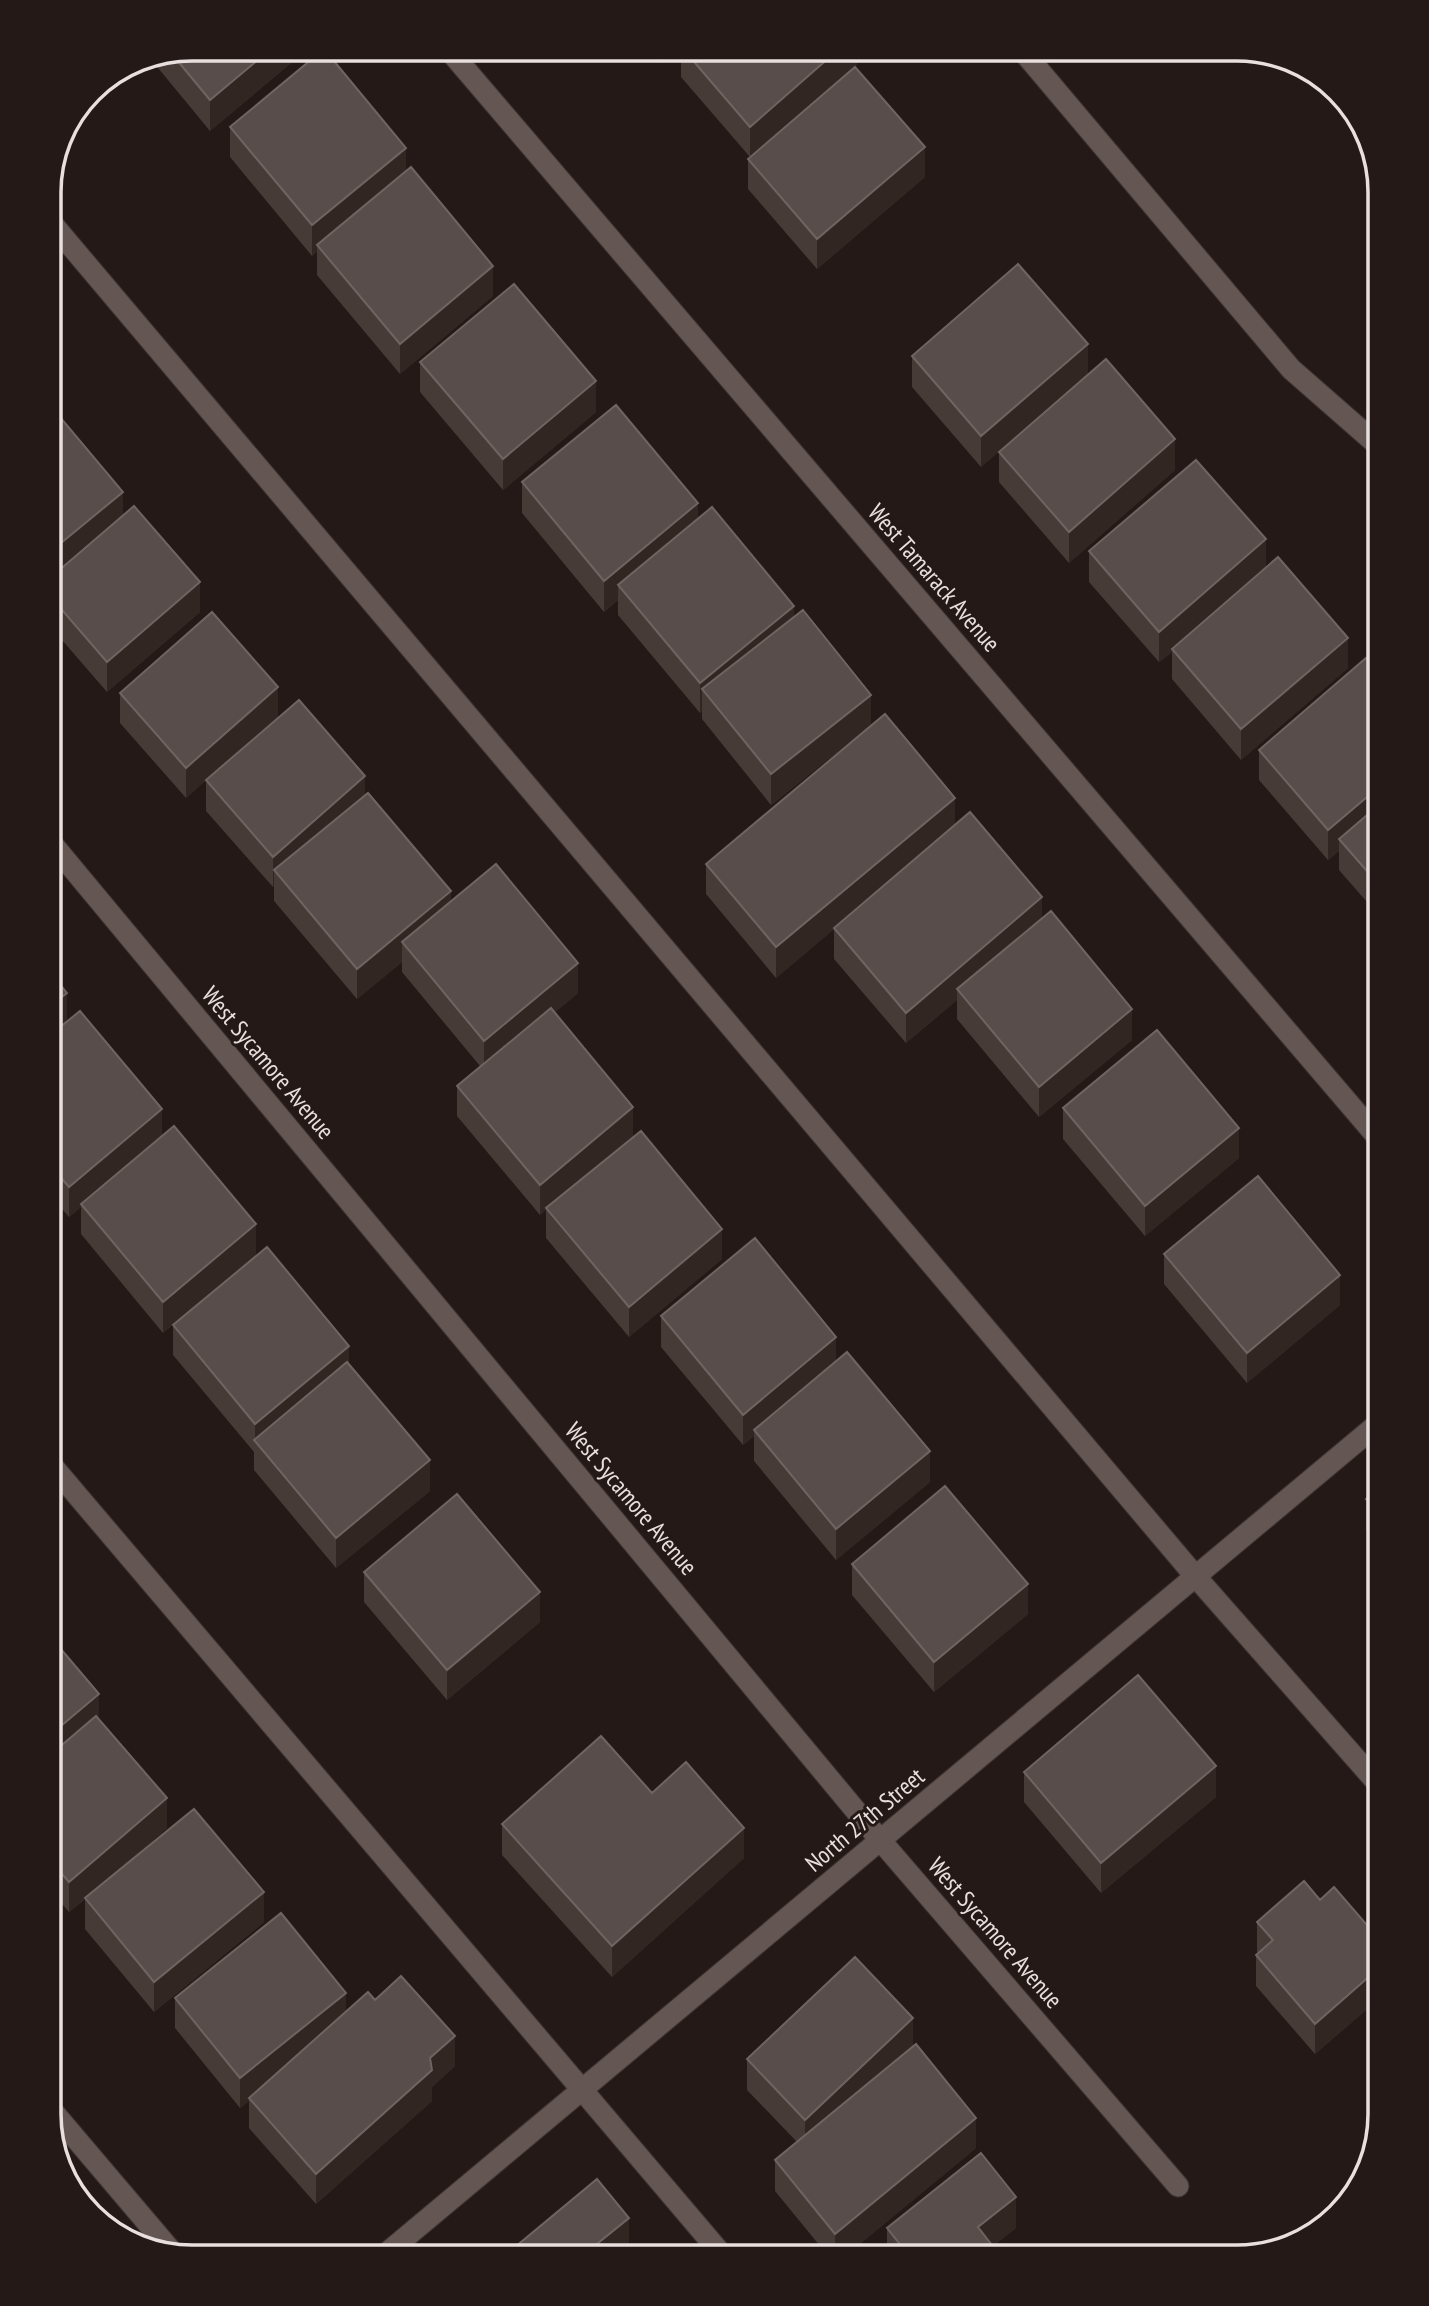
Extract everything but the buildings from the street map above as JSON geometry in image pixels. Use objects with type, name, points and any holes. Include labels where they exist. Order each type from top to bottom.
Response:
[{"type":"street","name":"West Tamarack Avenue","points":[[459,62],[1368,1126]]},
{"type":"street","points":[[1032,62],[1291,369],[1368,436]]},
{"type":"street","points":[[62,235],[1196,1577],[1368,1772]]},
{"type":"street","name":"West Sycamore Avenue","points":[[62,855],[881,1841],[1178,2186]]},
{"type":"street","name":"North 27th Street","points":[[397,2244],[1368,1432]]},
{"type":"street","points":[[61,1477],[712,2245]]},
{"type":"street","points":[[61,2122],[163,2241]]}]
